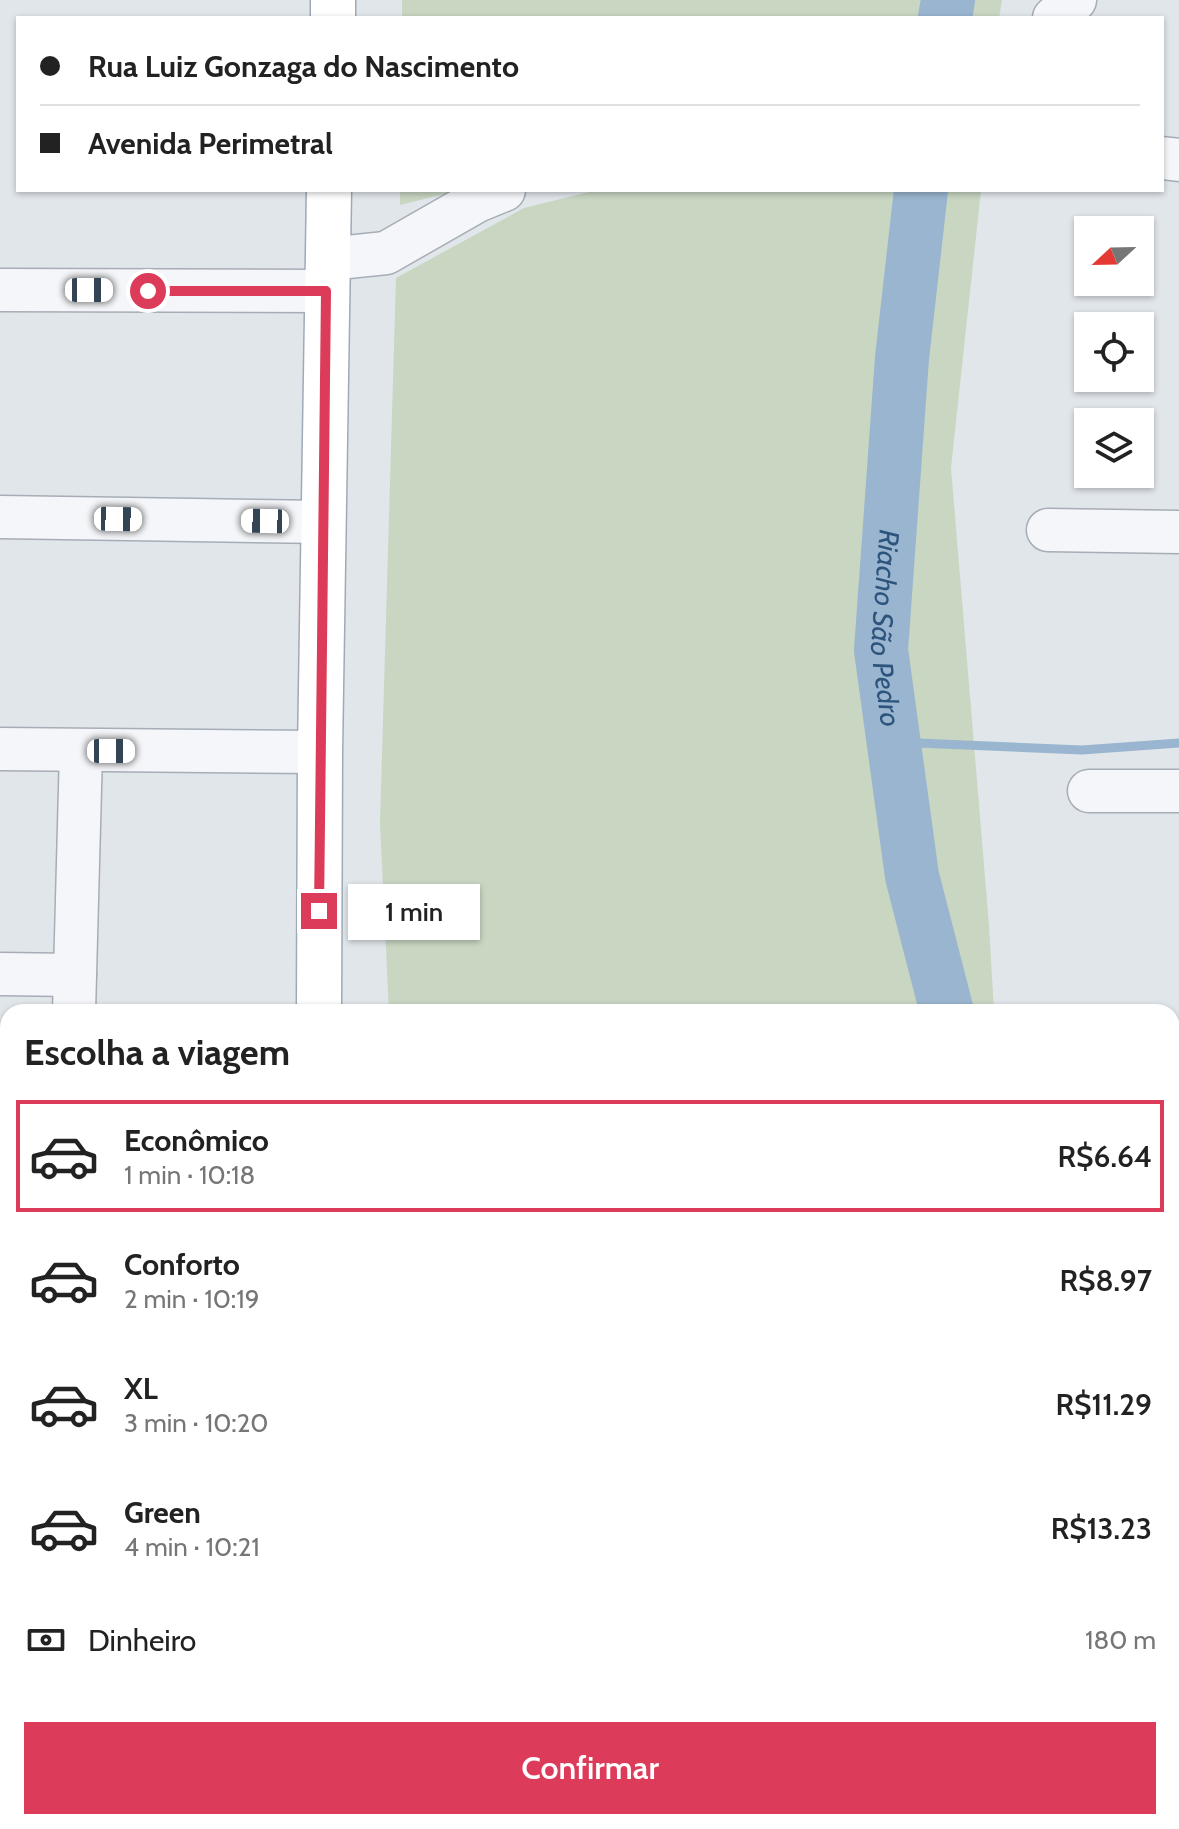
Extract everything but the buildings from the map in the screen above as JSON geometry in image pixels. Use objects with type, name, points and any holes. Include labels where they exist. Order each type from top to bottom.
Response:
[{"type":"main road","points":[[319,1004],[329,192]]},
{"type":"street","points":[[1056,16],[1075,0]]},
{"type":"street","points":[[0,290],[327,275],[386,253],[477,201],[499,192]]},
{"type":"street","points":[[0,517],[324,522]]},
{"type":"street","points":[[1048,530],[1179,532]]},
{"type":"street","points":[[0,749],[320,752]]},
{"type":"street","points":[[0,974],[75,994],[81,751]]},
{"type":"street","points":[[1089,791],[1179,791]]},
{"type":"green space","points":[[402,0],[1002,0],[999,16],[402,16]]},
{"type":"green space","points":[[400,192],[453,192],[400,205]]},
{"type":"green space","points":[[589,192],[981,192],[951,468],[994,1004],[389,1004],[380,823],[396,278],[524,208]]},
{"type":"waterway","name":"Riacho São Pedro","points":[[945,16],[948,0]]},
{"type":"waterway","name":"Riacho São Pedro","points":[[921,192],[902,358],[881,650],[912,876],[945,1004]]},
{"type":"waterway","points":[[894,742],[1082,750],[1179,743]]},
{"type":"route","points":[[148,291],[326,291],[319,911]]}]
